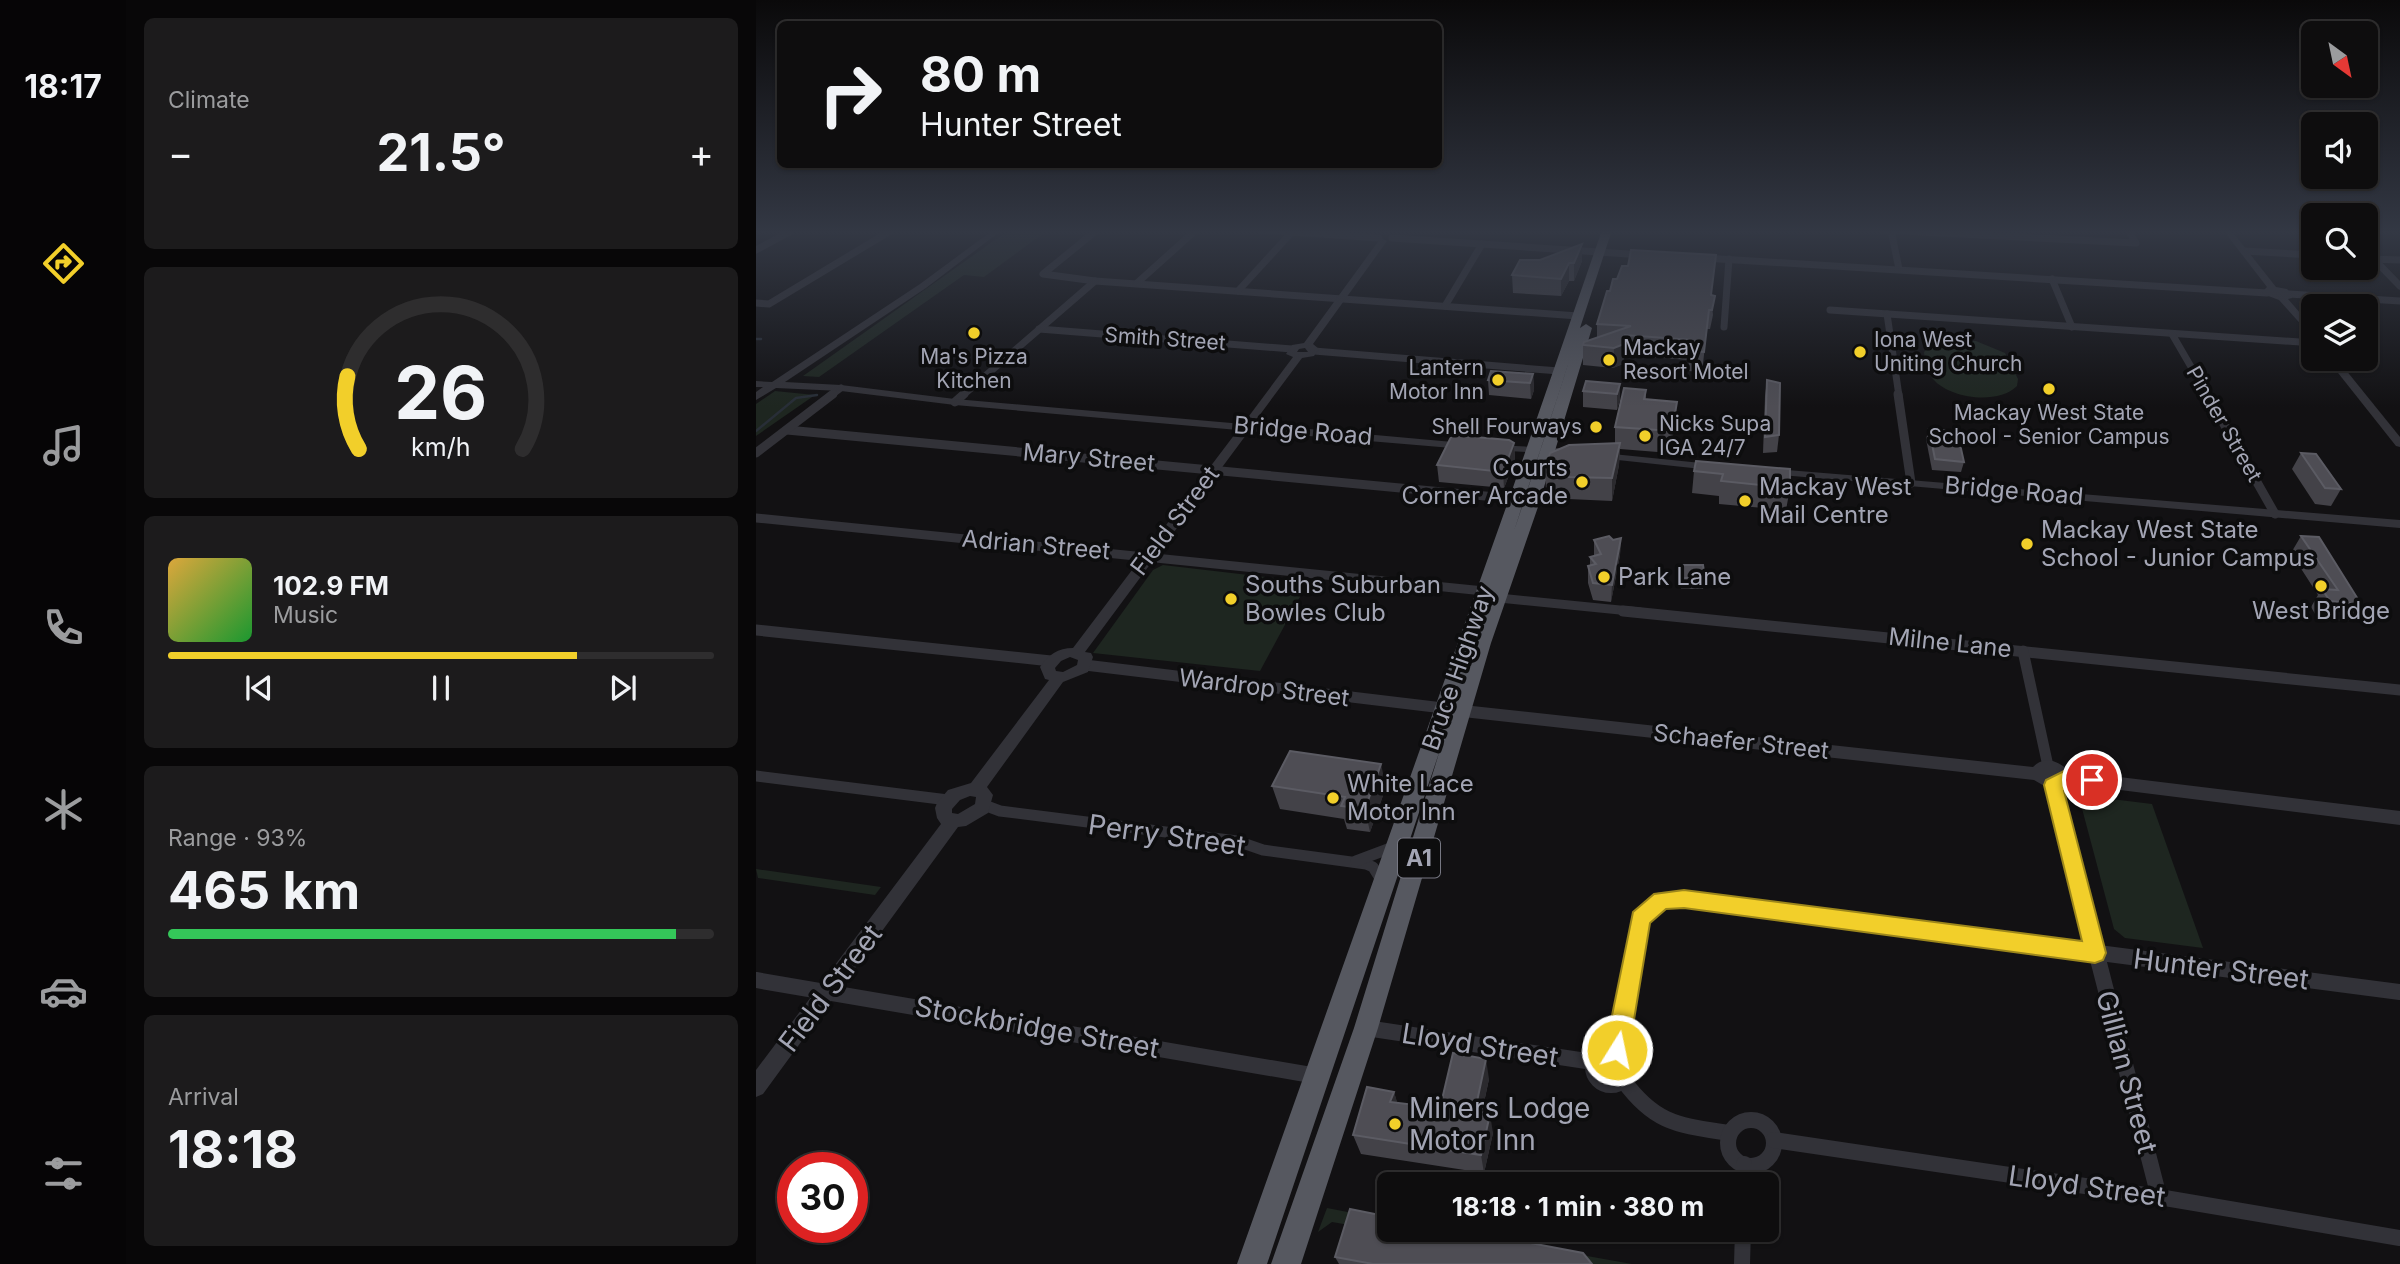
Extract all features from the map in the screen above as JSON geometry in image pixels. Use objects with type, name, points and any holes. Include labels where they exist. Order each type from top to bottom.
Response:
[{"type":"highway","name":"Bruce Highway","points":[[1491,595],[1539,473],[1539,450],[1559,371],[1589,289]]},
{"type":"highway","name":"Bruce Highway","points":[[1252,1264],[1396,846],[1482,643],[1491,595],[1517,499],[1539,450],[1593,289]]},
{"type":"highway","points":[[1539,473],[1564,460],[1602,456]]},
{"type":"highway","name":"Bruce Highway","points":[[1286,1264],[1366,1028],[1452,709]]},
{"type":"street","points":[[756,303],[769,304],[794,289]]},
{"type":"street","points":[[756,397],[765,382],[903,289]]},
{"type":"street","points":[[765,382],[918,289]]},
{"type":"street","points":[[955,402],[1086,289]]},
{"type":"street","points":[[1209,289],[1578,316]]},
{"type":"street","points":[[1311,348],[1348,289]]},
{"type":"street","points":[[1445,306],[1455,289]]},
{"type":"street","points":[[1724,327],[1727,289]]},
{"type":"street","points":[[2056,289],[2072,327]]},
{"type":"street","points":[[2233,289],[2270,291],[2286,296],[2400,301]]},
{"type":"street","points":[[2286,296],[2301,317]]},
{"type":"street","points":[[1830,310],[2301,342]]},
{"type":"street","points":[[1887,314],[1910,482]]},
{"type":"street","name":"Smith Street","points":[[1039,329],[1296,353]]},
{"type":"street","name":"Pinder Street","points":[[2172,334],[2275,514]]},
{"type":"street","points":[[1296,353],[1311,348],[1559,371]]},
{"type":"street","name":"Field Street","points":[[1081,658],[1149,555],[1214,470],[1296,353]]},
{"type":"street","points":[[2342,371],[2400,444]]},
{"type":"street","name":"Bridge Road","points":[[765,382],[955,402],[1726,468]]},
{"type":"street","points":[[756,453],[837,388]]},
{"type":"street","name":"Mary Street","points":[[787,430],[1517,499]]},
{"type":"street","name":"Bridge Road","points":[[1766,471],[2400,524]]},
{"type":"street","name":"Adrian Street","points":[[756,518],[1149,555],[1491,595]]},
{"type":"street","name":"Milne Lane","points":[[1491,595],[2400,690]]},
{"type":"street","points":[[756,630],[1051,661],[1063,654],[1081,658],[1071,676],[1058,678],[1047,671],[1051,661]]},
{"type":"street","points":[[2023,651],[2044,770]]},
{"type":"street","name":"Wardrop Street","points":[[1081,658],[1452,709]]},
{"type":"street","points":[[976,789],[1058,678]]},
{"type":"street","name":"Schaefer Street","points":[[1452,709],[2061,770],[2059,781],[2400,818]]},
{"type":"street","points":[[756,776],[948,800]]},
{"type":"street","name":"Gillian Street","points":[[2059,781],[2095,953],[2159,1197]]},
{"type":"street","points":[[976,789],[985,795],[984,805],[968,818],[953,821],[942,813],[948,800],[961,791],[976,789]]},
{"type":"street","name":"Perry Street","points":[[984,805],[1000,811],[1237,841],[1264,850],[1350,862],[1373,867],[1383,883]]},
{"type":"street","name":"Field Street","points":[[756,1087],[953,821]]},
{"type":"street","name":"Perry Street","points":[[1350,862],[1396,846]]},
{"type":"street","name":"Hunter Street","points":[[1617,1050],[1640,919],[1661,900],[1684,899],[2400,992]]},
{"type":"street","name":"Stockbridge Street","points":[[756,980],[1317,1076]]},
{"type":"street","name":"Lloyd Street","points":[[1366,1028],[1593,1062]]},
{"type":"street","points":[[1623,1080],[1612,1085],[1599,1080],[1593,1062],[1605,1050],[1617,1050],[1628,1063],[1623,1080],[1637,1102],[1657,1119],[1729,1133]]},
{"type":"street","points":[[1752,1119],[1766,1126],[1774,1140],[1769,1160],[1760,1166],[1744,1164],[1730,1149],[1729,1133],[1739,1121],[1752,1119]]},
{"type":"street","name":"Lloyd Street","points":[[1774,1140],[2159,1197],[2400,1238]]},
{"type":"street","points":[[1744,1164],[1744,1172]]},
{"type":"street","points":[[1742,1242],[1742,1264]]},
{"type":"shaded area","points":[[926,289],[944,289],[819,377],[803,376]]},
{"type":"shaded area","points":[[1948,340],[1976,341],[2005,353],[2018,379],[2017,386],[1998,396],[1974,397],[1941,386],[1929,374],[1924,352],[1932,344]]},
{"type":"shaded area","points":[[775,391],[815,395],[756,436],[756,404]]},
{"type":"shaded area","points":[[1163,565],[1308,582],[1260,671],[1093,653],[1153,570]]},
{"type":"shaded area","points":[[2087,796],[2152,804],[2203,948],[2125,938],[2114,929],[2080,801]]},
{"type":"shaded area","points":[[756,869],[881,887],[875,895],[758,878]]},
{"type":"shaded area","points":[[1327,1208],[1377,1218],[1377,1230],[1332,1222],[1318,1232]]},
{"type":"shaded area","points":[[1446,1242],[1509,1242],[1632,1264],[1571,1264]]},
{"type":"building","points":[[1712,289],[1711,295],[1715,296],[1712,310],[1709,310],[1704,352],[1690,351],[1692,340],[1625,335],[1624,344],[1614,348],[1583,345],[1584,342],[1631,326],[1597,324],[1607,291]]},
{"type":"building","points":[[1491,371],[1533,374],[1530,383],[1488,380]]},
{"type":"building","points":[[1767,380],[1780,383],[1779,435],[1765,437]]},
{"type":"building","points":[[1586,381],[1620,384],[1617,394],[1583,391]]},
{"type":"building","points":[[1624,388],[1646,390],[1644,399],[1677,402],[1672,431],[1615,427]]},
{"type":"building","points":[[1929,429],[1957,431],[1964,462],[1935,459]]},
{"type":"building","points":[[1452,435],[1509,440],[1514,443],[1503,472],[1437,465]]},
{"type":"building","points":[[1620,443],[1612,478],[1567,477],[1569,470],[1545,468],[1550,453],[1569,445]]},
{"type":"building","points":[[2301,453],[2316,454],[2341,489],[2325,488]]},
{"type":"building","points":[[1696,461],[1790,469],[1790,488],[1721,481],[1723,474],[1694,471]]},
{"type":"building","points":[[1609,536],[1613,540],[1621,538],[1612,585],[1593,583],[1588,566],[1596,564],[1590,557],[1601,554],[1594,540]]},
{"type":"building","points":[[2301,536],[2319,537],[2361,604],[2330,601],[2322,589],[2338,590]]},
{"type":"building","points":[[1681,565],[1703,565],[1705,578],[1682,578]]},
{"type":"building","points":[[1290,751],[1381,764],[1365,809],[1341,806],[1345,797],[1272,786]]},
{"type":"building","points":[[1453,1053],[1486,1059],[1475,1111],[1490,1114],[1481,1155],[1353,1135],[1367,1087],[1394,1092],[1390,1102],[1440,1108]]},
{"type":"building","points":[[1350,1209],[1377,1214],[1377,1242],[1525,1242],[1583,1253],[1592,1264],[1373,1264],[1335,1257]]},
{"type":"waterway","points":[[756,339],[761,339]]},
{"type":"waterway","points":[[756,431],[796,398],[817,395]]},
{"type":"place","name":"Ma's Pizza Kitchen","points":[[974,333]]},
{"type":"place","name":"Iona West Uniting Church","points":[[1860,352]]},
{"type":"place","name":"Mackay Resort Motel","points":[[1609,360]]},
{"type":"place","name":"Lantern Motor Inn","points":[[1498,380]]},
{"type":"place","name":"Mackay West State School - Senior Campus","points":[[2049,389]]},
{"type":"place","name":"Shell Fourways","points":[[1596,427]]},
{"type":"place","name":"Nicks Supa IGA 24/7","points":[[1645,436]]},
{"type":"place","name":"Courts Corner Arcade","points":[[1582,482]]},
{"type":"place","name":"Mackay West Mail Centre","points":[[1745,501]]},
{"type":"place","name":"Mackay West State School - Junior Campus","points":[[2027,544]]},
{"type":"place","name":"Park Lane","points":[[1604,577]]},
{"type":"place","name":"West Bridge","points":[[2321,586]]},
{"type":"place","name":"Souths Suburban Bowles Club","points":[[1231,599]]},
{"type":"place","name":"White Lace Motor Inn","points":[[1333,798]]},
{"type":"place","name":"Miners Lodge Motor Inn","points":[[1395,1124]]},
{"type":"route","points":[[1617,1050],[1640,919],[1661,900],[1684,899],[2095,953],[2053,785],[2061,785],[2066,777],[2092,780]]}]
